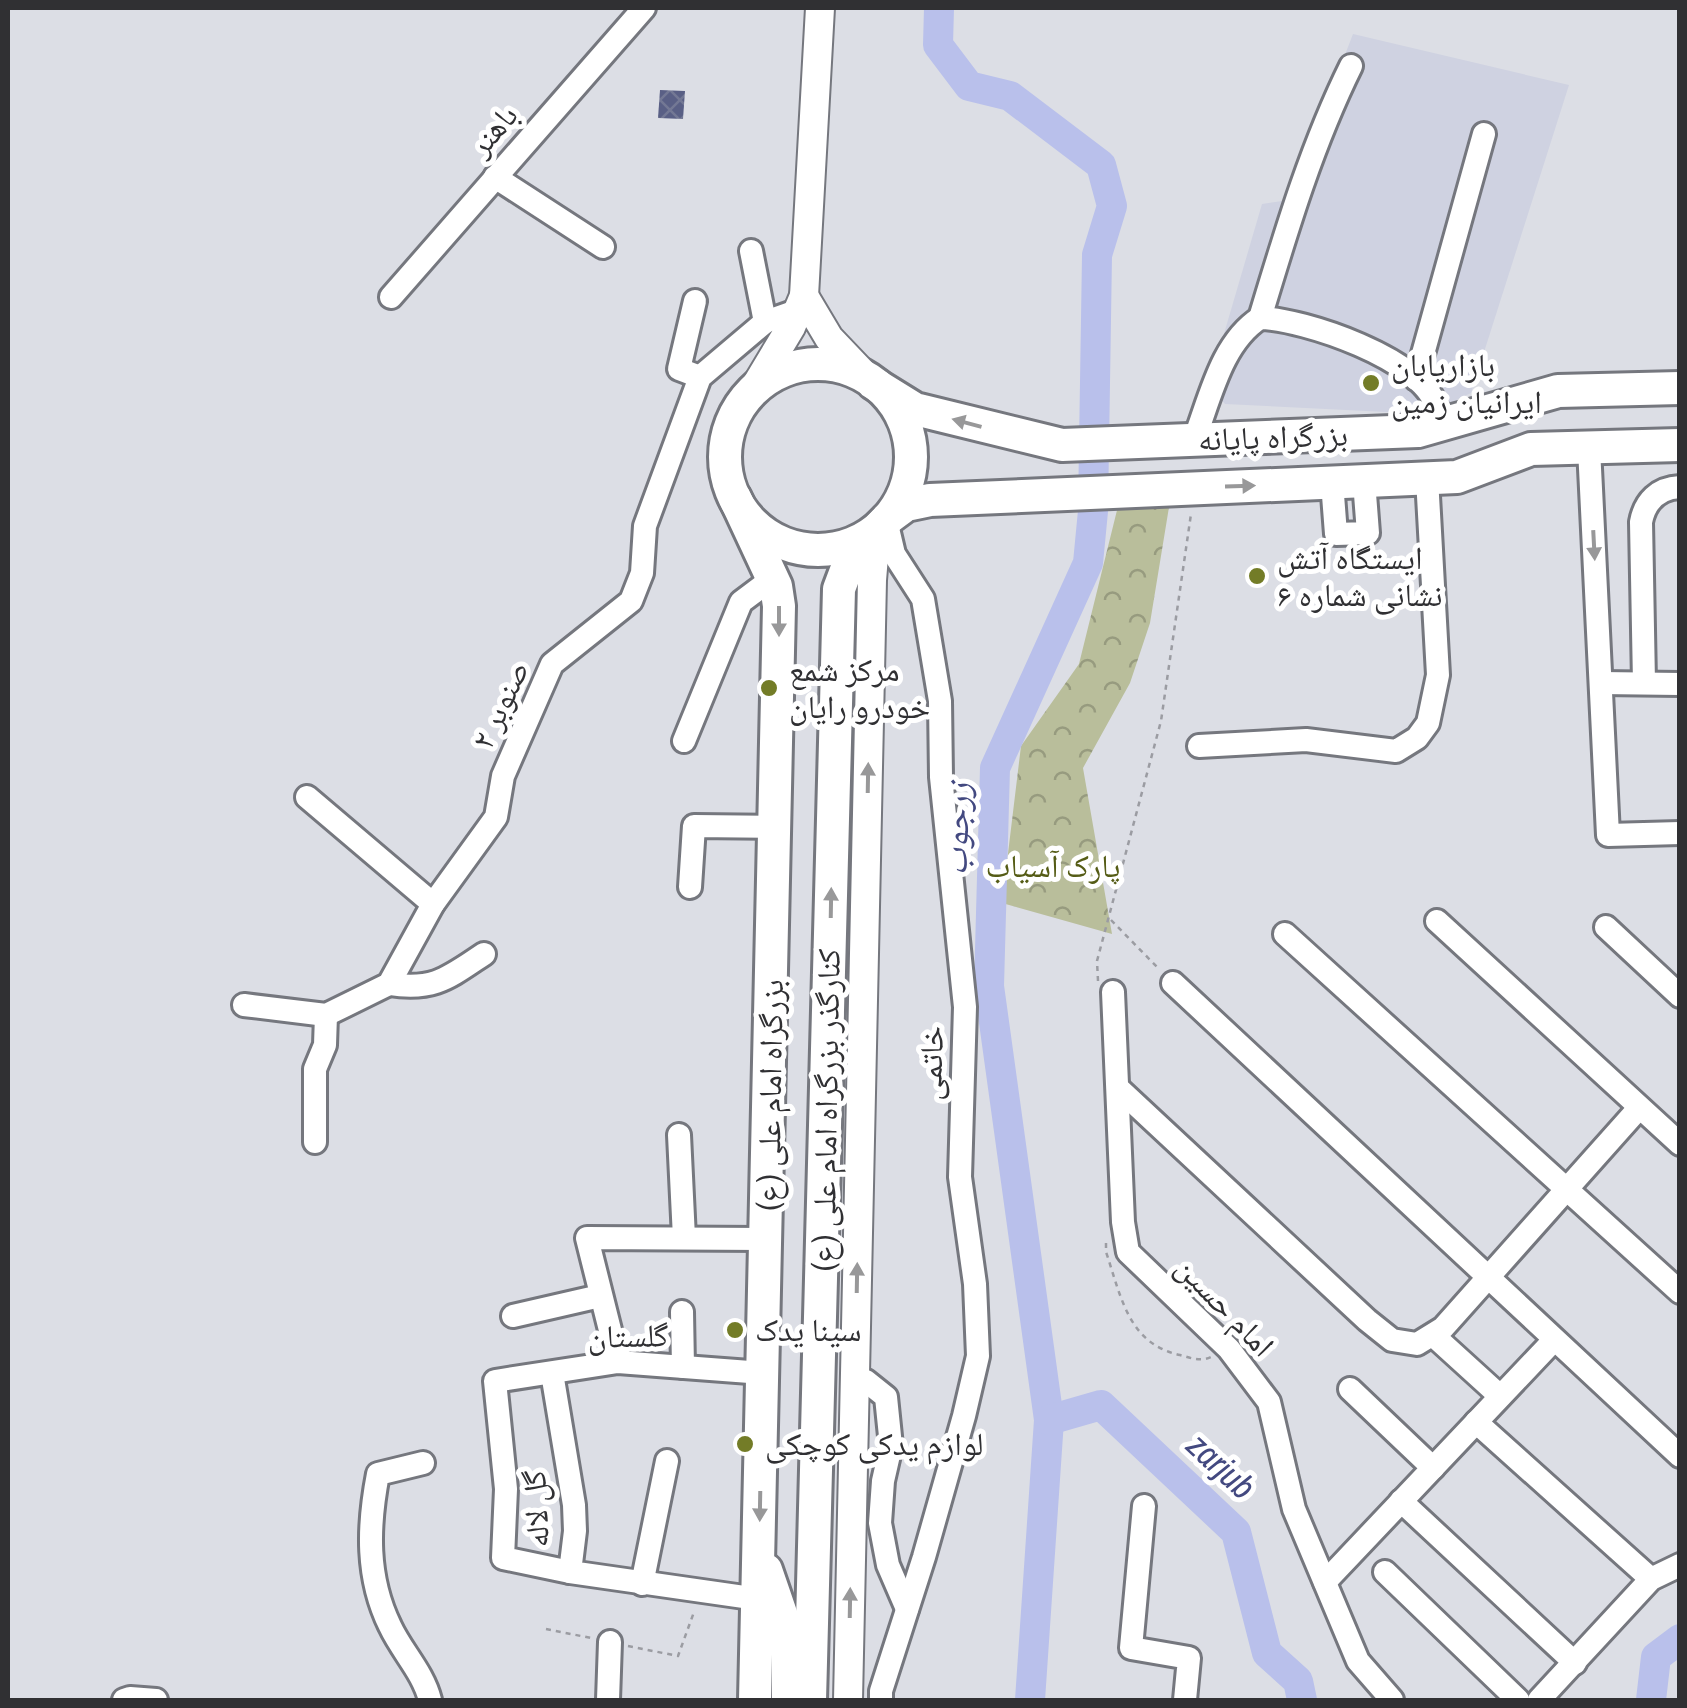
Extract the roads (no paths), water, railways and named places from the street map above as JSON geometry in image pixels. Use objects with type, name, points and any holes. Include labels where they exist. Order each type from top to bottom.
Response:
[{"type":"highway","points":[[784,1698],[819,1375],[839,589],[851,557],[886,520],[906,485],[910,450],[899,413],[872,382],[842,368],[807,365],[778,374],[752,392],[734,416],[726,442],[726,468],[735,498],[750,520],[767,534],[809,549],[852,544],[886,520],[906,505],[930,500],[1468,475],[1531,449],[1680,445]]},
{"type":"highway","name":"بزرگراه پایانه","points":[[872,382],[915,410],[1062,446],[1430,428],[1542,394],[1680,388]]},
{"type":"highway","points":[[1579,448],[1586,390]]},
{"type":"highway","name":"بزرگراه امام علی (ع)","points":[[735,498],[779,601],[758,1600],[784,1698]]},
{"type":"highway","points":[[759,1551],[788,1634],[784,1698]]},
{"type":"main road","points":[[752,392],[783,343],[802,294],[820,8]]},
{"type":"main road","points":[[802,294],[829,338],[872,382]]},
{"type":"main road","name":"کنارگذر بزرگراه امام علی (ع)","points":[[848,1700],[872,580],[886,520]]},
{"type":"main road","points":[[819,1375],[855,1377]]},
{"type":"street","name":"باهنر","points":[[391,297],[644,8]]},
{"type":"street","points":[[1194,440],[1226,358],[1237,339],[1260,318],[1304,177],[1351,66]]},
{"type":"street","points":[[1416,379],[1484,134]]},
{"type":"street","points":[[495,177],[603,248]]},
{"type":"street","points":[[751,251],[765,322]]},
{"type":"street","name":"صنوبر ۲","points":[[389,984],[434,904],[496,817],[503,776],[552,664],[631,602],[642,573],[645,526],[700,377],[802,294]]},
{"type":"street","points":[[695,301],[680,369],[700,377]]},
{"type":"street","points":[[1260,318],[1305,326],[1396,363],[1416,379],[1435,404],[1437,412],[1430,428]]},
{"type":"street","points":[[1579,448],[1601,683],[1608,835],[1680,833]]},
{"type":"street","points":[[1199,746],[1306,740],[1396,751],[1423,731],[1431,715],[1438,675],[1427,478]]},
{"type":"street","points":[[1644,683],[1641,522],[1645,507],[1656,494],[1680,487]]},
{"type":"street","name":"خاتمی","points":[[881,1700],[978,1356],[975,1284],[960,1177],[965,1007],[941,777],[940,702],[923,598],[894,554],[886,520]]},
{"type":"street","points":[[684,741],[741,602],[772,578]]},
{"type":"street","points":[[1601,683],[1680,684]]},
{"type":"street","points":[[307,797],[434,904]]},
{"type":"street","points":[[690,887],[694,826],[776,827]]},
{"type":"street","points":[[1437,920],[1680,1144]]},
{"type":"street","points":[[1606,927],[1680,996]]},
{"type":"street","points":[[1285,934],[1680,1292]]},
{"type":"street","points":[[244,1005],[326,1015],[389,984],[414,988],[440,983],[484,954]]},
{"type":"street","points":[[1173,983],[1680,1456]]},
{"type":"street","name":"امام حسین","points":[[1106,992],[1118,1088],[1122,1222],[1128,1252],[1228,1349],[1269,1402],[1294,1509],[1358,1662],[1392,1700]]},
{"type":"street","points":[[315,1142],[316,1069],[326,1045],[326,1015]]},
{"type":"street","points":[[1118,1088],[1367,1320],[1392,1340],[1416,1344],[1434,1336],[1640,1108]]},
{"type":"street","points":[[680,1135],[684,1238]]},
{"type":"street","points":[[618,1362],[586,1238],[766,1239]]},
{"type":"street","points":[[513,1316],[600,1296]]},
{"type":"street","points":[[682,1312],[683,1367]]},
{"type":"street","points":[[1434,1336],[1500,1396]]},
{"type":"street","points":[[1325,1582],[1554,1340]]},
{"type":"street","name":"گلستان","points":[[570,1572],[503,1558],[506,1489],[495,1381],[618,1362],[763,1373]]},
{"type":"street","name":"گل لاله","points":[[552,1373],[574,1505],[570,1572],[758,1600]]},
{"type":"street","points":[[855,1377],[886,1397],[892,1446],[883,1480],[880,1523],[888,1565],[908,1609]]},
{"type":"street","points":[[1350,1389],[1433,1468]]},
{"type":"street","points":[[1476,1422],[1651,1579]]},
{"type":"street","points":[[642,1584],[667,1460]]},
{"type":"street","points":[[423,1463],[378,1474],[370,1539],[371,1564],[389,1625],[425,1681],[430,1700]]},
{"type":"street","points":[[1402,1502],[1575,1663]]},
{"type":"street","points":[[1144,1506],[1132,1648],[1189,1658],[1185,1700]]},
{"type":"street","points":[[1539,1700],[1651,1579],[1680,1565]]},
{"type":"street","points":[[1385,1572],[1518,1700]]},
{"type":"street","points":[[608,1700],[610,1642]]},
{"type":"street","points":[[124,1700],[156,1700]]},
{"type":"waterway","name":"زرجوب","points":[[939,8],[938,45],[969,86],[1010,96],[1101,165],[1112,206],[1097,255],[1093,511],[1088,563],[995,768],[989,986],[1049,1420],[1030,1700]]},
{"type":"waterway","name":"zarjub","points":[[1049,1420],[1101,1405],[1236,1532],[1267,1653],[1298,1681],[1302,1700]]},
{"type":"waterway","name":"zarjub","points":[[1651,1700],[1656,1657],[1680,1639]]},
{"type":"place","name":"بازاریابان ایرانیان زمین","points":[[1371,383]]},
{"type":"place","name":"ایستگاه آتش نشانی شماره ۶","points":[[1257,576]]},
{"type":"place","name":"مرکز شمع خودرو رایان","points":[[769,688]]},
{"type":"place","name":"سینا یدک","points":[[735,1330]]},
{"type":"place","name":"لوازم یدکی کوچکی","points":[[745,1444]]},
{"type":"park label","name":"پارک آسیاب","points":[[1053,866]]}]
